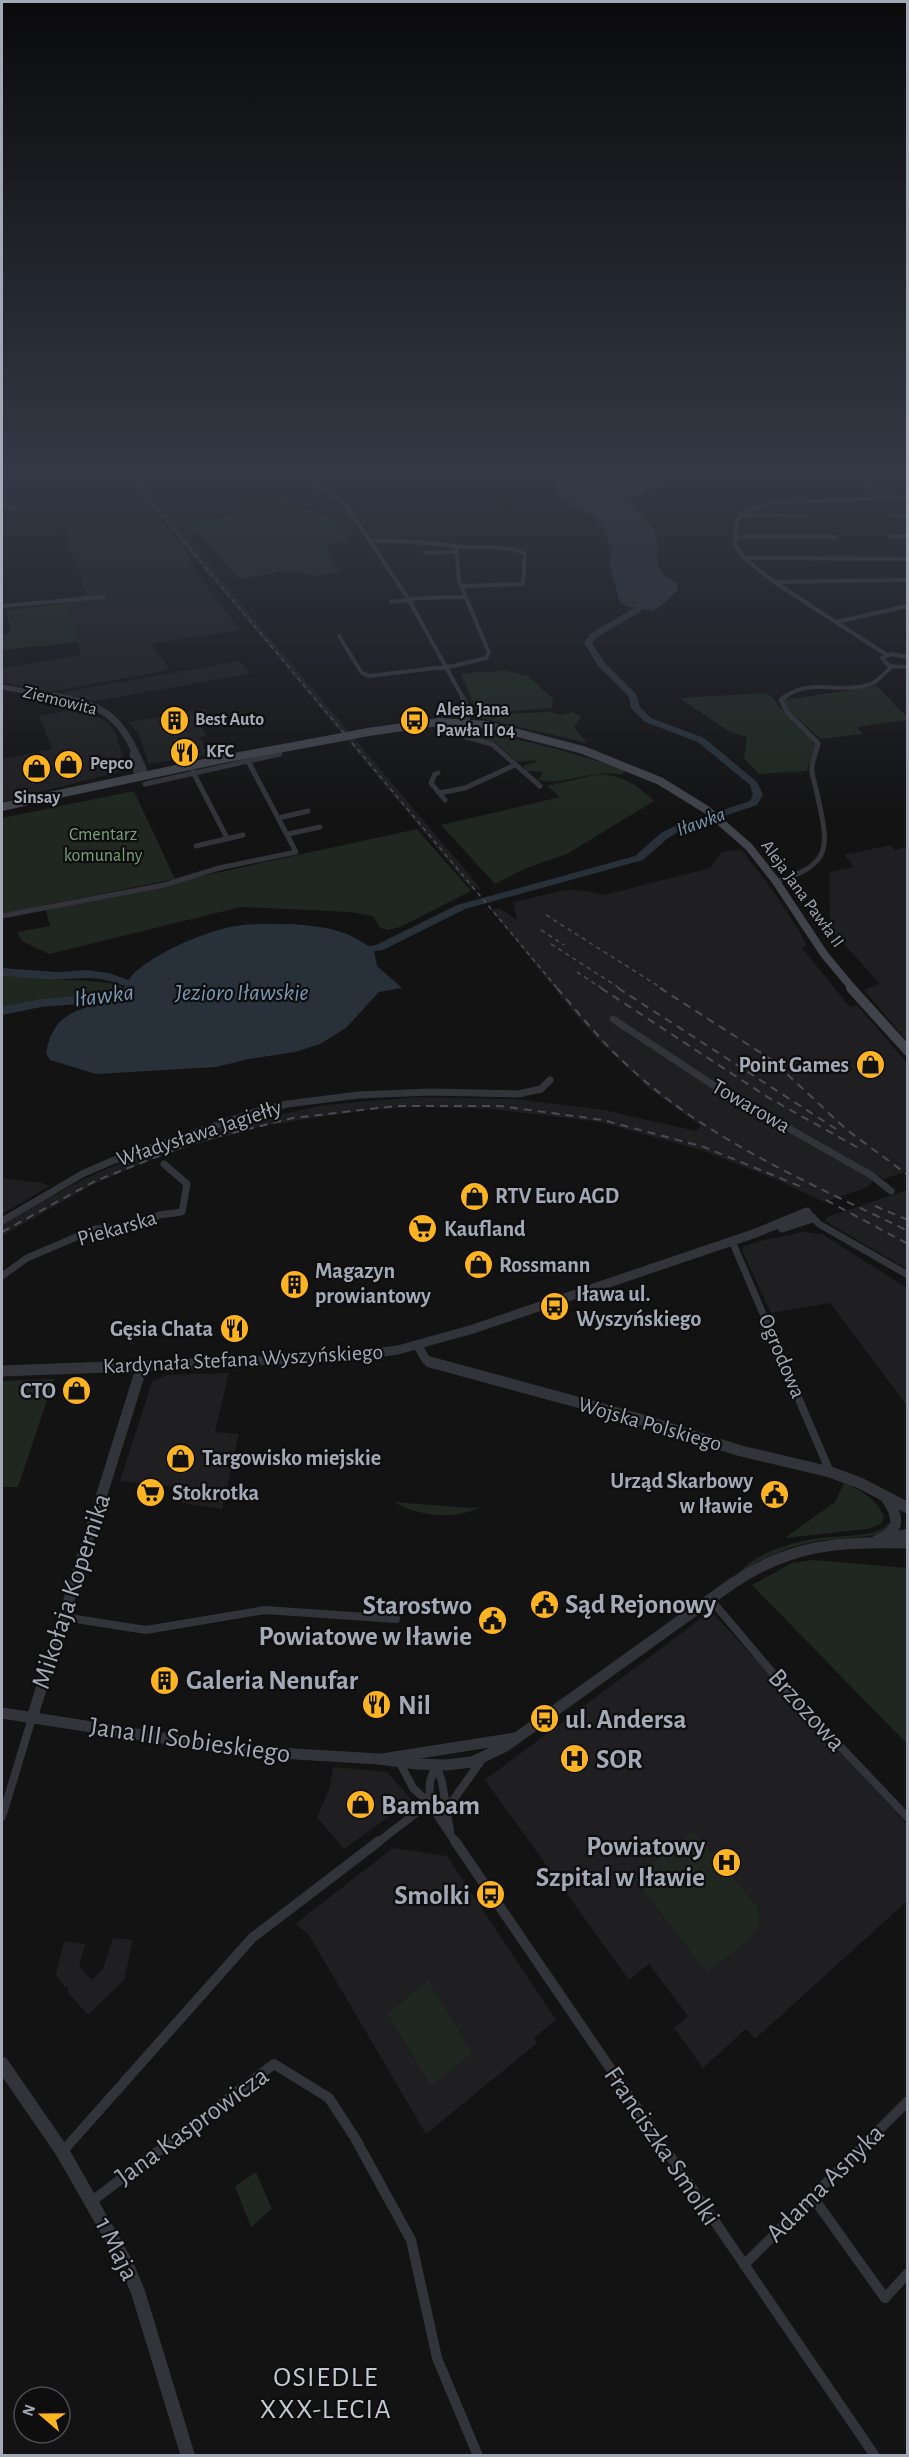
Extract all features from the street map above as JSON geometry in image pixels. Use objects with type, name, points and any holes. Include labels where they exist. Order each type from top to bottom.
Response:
[{"type":"main road","name":"Aleja Jana Pawła II","points":[[2,807],[223,759],[384,729],[464,724],[516,731],[599,754],[640,770],[671,786],[713,813],[748,847],[777,881],[824,953],[908,1051]]},
{"type":"street","points":[[399,584],[463,698],[464,724],[459,735],[492,744],[540,786]]},
{"type":"street","points":[[339,636],[361,672],[368,676],[446,667],[483,659],[489,655],[461,586],[509,586],[523,584]]},
{"type":"street","points":[[777,584],[887,655]]},
{"type":"street","points":[[2,606],[104,597]]},
{"type":"street","points":[[391,602],[465,597]]},
{"type":"street","points":[[836,622],[908,606]]},
{"type":"street","points":[[906,655],[887,655],[882,658],[882,662],[891,667],[908,667]]},
{"type":"street","points":[[777,881],[795,876],[810,868],[822,857],[826,846],[811,771],[818,743],[803,724],[785,710],[782,700],[796,688],[854,687],[869,684],[879,679],[891,667]]},
{"type":"street","name":"Ziemowita","points":[[2,687],[76,702],[102,711],[123,728],[142,776]]},
{"type":"street","points":[[142,776],[193,772],[280,754]]},
{"type":"street","points":[[2,916],[164,885],[219,867],[296,852],[248,761]]},
{"type":"street","points":[[439,793],[465,788],[515,765]]},
{"type":"street","points":[[193,772],[227,838]]},
{"type":"street","points":[[438,773],[435,774],[431,783],[445,800]]},
{"type":"street","points":[[279,818],[308,811]]},
{"type":"street","points":[[288,834],[320,827]]},
{"type":"street","points":[[196,846],[243,835]]},
{"type":"street","name":"Towarowa","points":[[613,1019],[716,1087],[872,1175],[891,1191]]},
{"type":"street","name":"Władysława Jagiełły","points":[[2,1221],[84,1173],[112,1161],[255,1112],[287,1104],[358,1095],[431,1092],[518,1094],[541,1089],[550,1080]]},
{"type":"street","name":"Piekarska","points":[[2,1276],[27,1258],[95,1229],[123,1227],[146,1222],[159,1215],[182,1212],[187,1184],[164,1164]]},
{"type":"street","points":[[810,1215],[908,1275]]},
{"type":"street","name":"Kardynała Stefana Wyszyńskiego","points":[[2,1371],[337,1358],[418,1346],[810,1215]]},
{"type":"street","name":"Ogrodowa","points":[[732,1241],[830,1472]]},
{"type":"street","name":"Wojska Polskiego","points":[[418,1346],[426,1360],[436,1364],[643,1420],[741,1451],[830,1472],[908,1508]]},
{"type":"street","name":"Mikołaja Kopernika","points":[[2,1817],[142,1366]]},
{"type":"street","points":[[874,1542],[886,1537],[896,1526],[896,1513],[886,1497]]},
{"type":"street","name":"Wojska Polskiego","points":[[886,1497],[908,1515]]},
{"type":"street","points":[[874,1542],[908,1534]]},
{"type":"street","points":[[446,1810],[482,1760],[506,1747],[515,1738],[578,1696],[753,1570],[780,1556],[816,1546],[874,1542],[908,1544]]},
{"type":"street","name":"Brzozowa","points":[[711,1600],[787,1690],[908,1818]]},
{"type":"street","points":[[63,1617],[146,1630],[265,1610],[396,1619]]},
{"type":"street","name":"Jana III Sobieskiego","points":[[2,1713],[246,1751],[400,1763],[436,1758]]},
{"type":"street","points":[[436,1758],[515,1738]]},
{"type":"street","name":"Jana III Sobieskiego","points":[[379,1760],[398,1755],[436,1758]]},
{"type":"street","points":[[436,1758],[482,1760]]},
{"type":"street","points":[[62,2151],[252,1938],[429,1803],[430,1781],[436,1758]]},
{"type":"street","name":"Franciszka Smolki","points":[[436,1758],[450,1835]]},
{"type":"street","name":"Franciszka Smolki","points":[[400,1763],[413,1788],[429,1803],[875,2456]]},
{"type":"street","name":"Jana Kasprowicza","points":[[92,2201],[274,2064],[329,2098],[355,2138],[411,2240],[437,2358],[478,2456]]},
{"type":"street","name":"1 Maja","points":[[2,2065],[62,2151],[132,2276],[188,2456]]},
{"type":"street","name":"Adama Asnyka","points":[[744,2265],[908,2101]]},
{"type":"street","points":[[812,2196],[885,2298],[908,2273]]},
{"type":"shaded area","points":[[83,584],[205,584],[240,630],[151,644],[170,670],[49,692],[2,682],[2,668],[81,655],[66,598],[87,595]]},
{"type":"shaded area","points":[[217,584],[224,584],[481,889],[472,890]]},
{"type":"shaded area","points":[[240,661],[250,673],[96,701],[64,695],[65,692]]},
{"type":"shaded area","points":[[79,708],[110,725],[117,736],[126,770],[2,802],[2,759],[52,749],[39,716]]},
{"type":"shaded area","points":[[205,709],[210,719],[200,721],[206,736],[200,737],[208,755],[149,764],[138,733],[128,722]]},
{"type":"shaded area","points":[[890,845],[895,850],[907,847],[907,1041],[864,990],[880,984],[830,931],[829,872],[854,867],[844,855]]},
{"type":"shaded area","points":[[741,849],[774,892],[799,931],[807,946],[802,948],[850,1007],[857,1005],[907,1063],[907,1171],[884,1179],[740,1096],[734,1108],[768,1119],[874,1180],[868,1187],[824,1202],[782,1182],[704,1151],[600,1122],[491,1109],[420,1107],[366,1110],[263,1126],[194,1145],[143,1163],[92,1185],[2,1236],[2,1225],[20,1213],[88,1177],[139,1155],[225,1126],[325,1105],[418,1097],[515,1099],[604,1110],[696,1131],[701,1126],[651,1090],[602,1044],[491,910],[499,908],[517,920],[513,902],[566,890],[604,895],[710,868],[722,852]]},
{"type":"shaded area","points":[[2,1178],[42,1183],[50,1186],[2,1214]]},
{"type":"shaded area","points":[[907,1190],[907,1269],[825,1221],[827,1217]]},
{"type":"shaded area","points":[[803,1232],[822,1234],[907,1288],[907,1406],[830,1303],[771,1313],[742,1250],[744,1246],[764,1240]]},
{"type":"shaded area","name":"Targowisko miejskie","points":[[229,1373],[215,1432],[239,1434],[222,1509],[182,1503],[185,1488],[120,1481],[152,1382],[167,1375]]},
{"type":"shaded area","name":"Powiatowy Szpital w Iławie","points":[[711,1611],[907,1824],[907,1901],[755,2039],[746,2029],[703,2068],[674,2028],[688,2016],[649,1964],[629,1980],[485,1780]]},
{"type":"shaded area","points":[[333,1767],[387,1772],[412,1800],[344,1849],[317,1817],[330,1788]]},
{"type":"shaded area","points":[[393,1848],[447,1856],[556,2020],[534,2038],[537,2043],[426,2134],[309,1935],[295,1924]]},
{"type":"shaded area","points":[[113,1938],[133,1940],[124,1980],[88,2015],[56,1975],[64,1941],[85,1944],[79,1966],[92,1980],[103,1969]]},
{"type":"green space","points":[[68,603],[78,642],[2,650],[2,634],[11,633],[6,610]]},
{"type":"green space","points":[[504,670],[528,676],[553,699],[552,708],[485,713],[476,709],[461,675]]},
{"type":"green space","points":[[877,686],[907,717],[907,720],[857,727],[862,734],[821,739],[785,707],[784,700]]},
{"type":"green space","points":[[765,693],[771,696],[812,740],[815,746],[807,771],[759,774],[744,758],[747,737],[730,732],[679,698]]},
{"type":"green space","points":[[550,712],[561,715],[573,712],[581,717],[574,727],[587,743],[477,717],[480,715]]},
{"type":"green space","points":[[485,732],[538,744],[625,771],[621,775],[610,773],[547,782],[538,780],[543,772],[526,771],[523,766],[537,762],[535,760],[517,762],[495,742],[474,736]]},
{"type":"green space","points":[[599,774],[615,776],[629,782],[654,801],[567,854],[524,869],[495,884],[441,825],[560,797],[547,786]]},
{"type":"green space","name":"Cmentarz komunalny","points":[[134,791],[175,879],[2,914],[2,818]]},
{"type":"green space","points":[[417,829],[471,891],[400,927],[388,930],[380,928],[373,916],[349,912],[241,907],[49,954],[22,941],[17,932],[50,926],[46,910]]},
{"type":"green space","points":[[2,975],[103,982],[118,984],[122,987],[119,993],[108,997],[37,1002],[2,1008]]},
{"type":"green space","points":[[54,1379],[18,1487],[2,1487],[2,1381]]},
{"type":"green space","points":[[844,1483],[873,1500],[884,1517],[881,1524],[867,1529],[785,1538],[835,1502]]},
{"type":"green space","points":[[394,1502],[480,1507],[459,1514],[436,1515],[414,1511]]},
{"type":"green space","points":[[888,1523],[892,1524],[878,1535],[817,1541],[789,1548],[759,1561],[738,1574],[754,1560],[782,1547],[813,1539],[875,1532]]},
{"type":"green space","points":[[813,1560],[907,1568],[907,1744],[752,1585],[792,1563]]},
{"type":"green space","points":[[691,1832],[696,1834],[758,1908],[759,1915],[758,1927],[749,1939],[707,1972],[634,1878]]},
{"type":"green space","points":[[428,1980],[472,2053],[431,2086],[388,2014]]},
{"type":"green space","points":[[256,2172],[272,2209],[251,2227],[235,2186]]},
{"type":"water","points":[[615,584],[677,584],[677,591],[652,611],[626,606],[619,601]]},
{"type":"water","name":"Jezioro Iławskie","points":[[290,924],[334,930],[353,937],[374,950],[377,966],[402,988],[379,992],[346,1028],[320,1044],[295,1052],[216,1067],[96,1074],[50,1060],[46,1053],[50,1037],[65,1018],[119,992],[136,971],[167,951],[202,935],[234,926]]},
{"type":"waterway","name":"Iławka","points":[[355,952],[379,948],[461,907],[639,858],[664,836],[678,828],[754,803],[758,795],[754,784],[701,740],[648,720],[636,708],[633,696],[602,665],[592,651],[588,643],[593,636],[638,609],[645,591]]},
{"type":"waterway","name":"Iławka","points":[[2,972],[57,976],[86,974],[109,977],[127,984],[145,983]]},
{"type":"waterway","name":"Iławka","points":[[2,1011],[41,1003],[124,997]]},
{"type":"railway","points":[[219,584],[558,989]]},
{"type":"railway","points":[[546,915],[663,989]]},
{"type":"railway","points":[[541,930],[564,945]]},
{"type":"railway","points":[[551,944],[621,989]]},
{"type":"railway","points":[[577,972],[603,989]]},
{"type":"railway","points":[[557,988],[600,1038],[628,1066],[692,1116],[762,1159],[908,1231]]},
{"type":"railway","points":[[601,988],[769,1098],[862,1150]]},
{"type":"railway","points":[[618,988],[836,1129]]},
{"type":"railway","points":[[660,988],[772,1060],[847,1130],[908,1175]]},
{"type":"railway","points":[[2,1232],[95,1181],[192,1143],[293,1118],[396,1106],[500,1106],[603,1120],[704,1147],[802,1187]]},
{"type":"railway","points":[[826,1200],[908,1244]]},
{"type":"railway","points":[[875,1206],[908,1220]]},
{"type":"place","name":"Best Auto","points":[[174,720]]},
{"type":"place","name":"Aleja Jana Pawła II 04","points":[[415,720]]},
{"type":"place","name":"KFC","points":[[185,752]]},
{"type":"place","name":"Pepco","points":[[69,764]]},
{"type":"place","name":"Sinsay","points":[[37,769]]},
{"type":"place","name":"Point Games","points":[[870,1065]]},
{"type":"place","name":"RTV Euro AGD","points":[[474,1196]]},
{"type":"place","name":"Kaufland","points":[[423,1229]]},
{"type":"place","name":"Rossmann","points":[[478,1265]]},
{"type":"place","name":"Magazyn prowiantowy","points":[[294,1284]]},
{"type":"place","name":"Iława ul. Wyszyńskiego","points":[[555,1307]]},
{"type":"place","name":"Gęsia Chata","points":[[234,1329]]},
{"type":"place","name":"CTO","points":[[77,1391]]},
{"type":"place","name":"Targowisko miejskie","points":[[181,1458]]},
{"type":"place","name":"Stokrotka","points":[[151,1493]]},
{"type":"place","name":"Urząd Skarbowy w Iławie","points":[[774,1494]]},
{"type":"place","name":"Sąd Rejonowy","points":[[544,1604]]},
{"type":"place","name":"Starostwo Powiatowe w Iławie","points":[[493,1621]]},
{"type":"place","name":"Galeria Nenufar","points":[[165,1680]]},
{"type":"place","name":"Nil","points":[[377,1705]]},
{"type":"place","name":"ul. Andersa","points":[[544,1719]]},
{"type":"place","name":"SOR","points":[[575,1759]]},
{"type":"place","name":"Bambam","points":[[360,1805]]},
{"type":"place","name":"Powiatowy Szpital w Iławie","points":[[726,1862]]},
{"type":"place","name":"Smolki","points":[[491,1895]]},
{"type":"district","name":"OSIEDLE XXX-LECIA","points":[[326,2394]]}]
